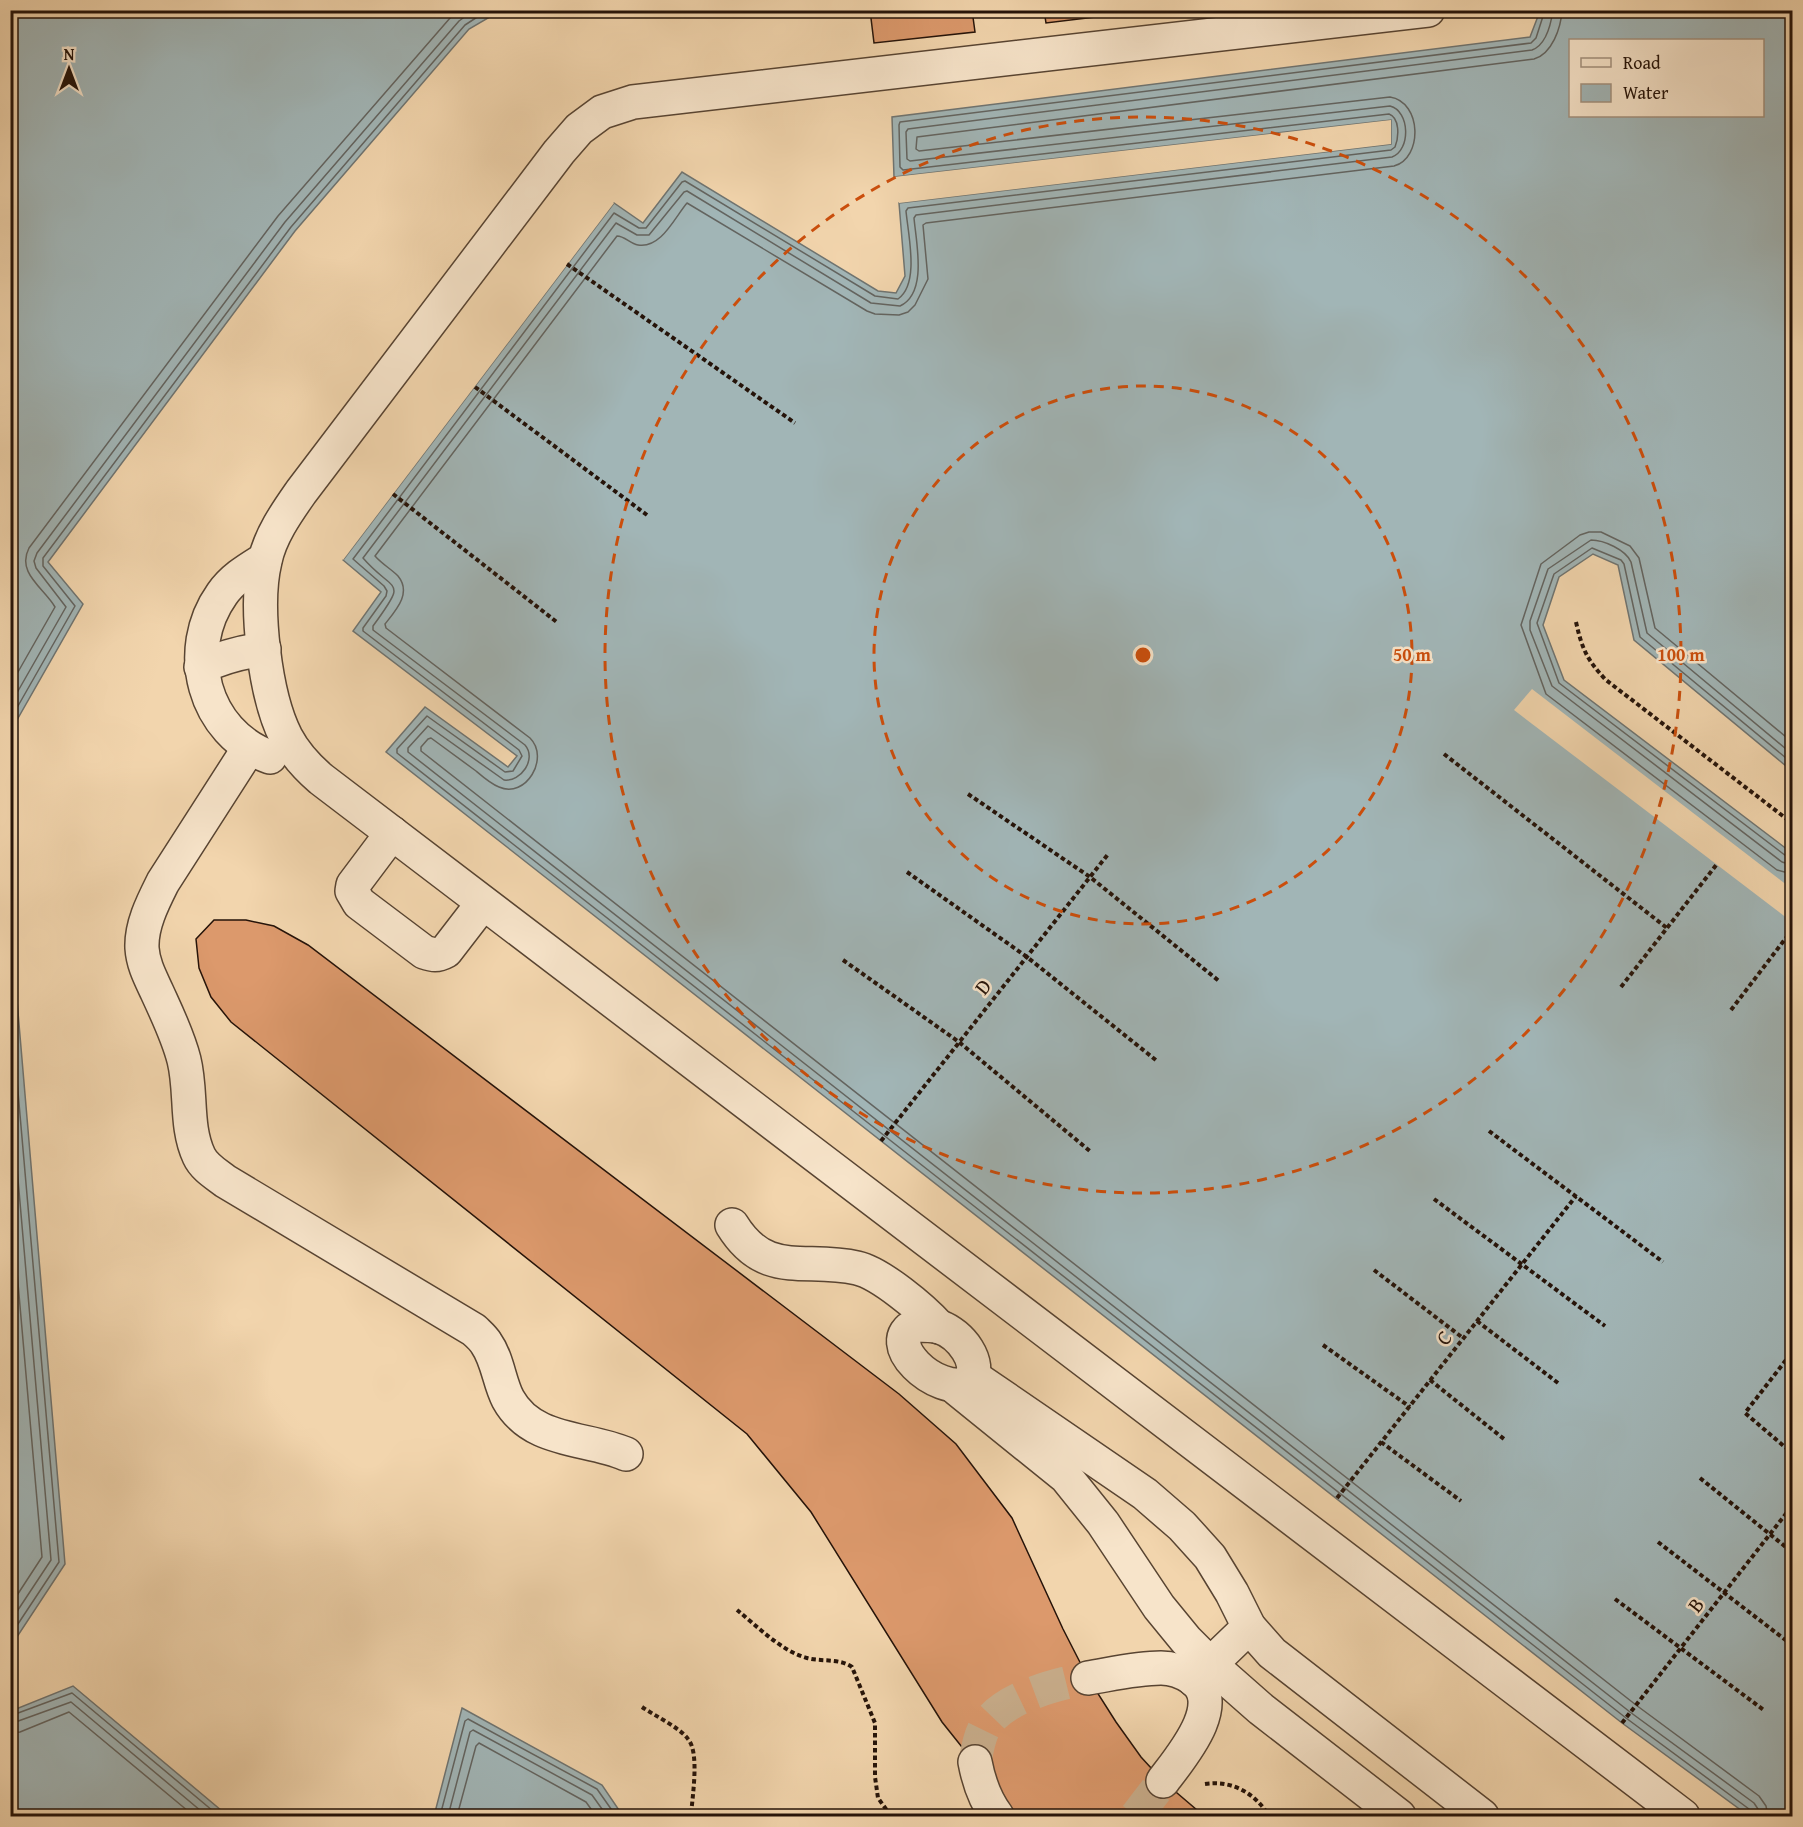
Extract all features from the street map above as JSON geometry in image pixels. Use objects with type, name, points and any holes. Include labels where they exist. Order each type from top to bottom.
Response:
[{"type":"lane","points":[[1428,10],[633,102],[602,112],[579,129],[559,153],[301,492],[283,519],[265,559],[260,619],[264,649],[277,714],[286,737],[304,764],[483,903],[1683,1816]]},
{"type":"lane","points":[[265,559],[242,573],[223,592],[209,615],[202,641],[201,667],[208,699],[225,726],[249,748],[268,757],[304,764]]},
{"type":"lane","points":[[201,667],[231,655],[264,649]]},
{"type":"lane","points":[[249,748],[163,882],[145,926],[142,946],[144,963],[175,1033],[184,1062],[192,1137],[199,1158],[225,1181],[474,1330],[487,1344],[502,1387],[521,1418],[555,1435],[607,1446],[626,1454]]},
{"type":"lane","points":[[392,833],[353,885],[354,898],[359,903],[424,952],[432,955],[439,955],[446,951],[483,903]]},
{"type":"lane","points":[[732,1225],[751,1249],[766,1258],[803,1265],[846,1266],[869,1272],[924,1311],[939,1327],[959,1339],[972,1359],[964,1382]]},
{"type":"lane","points":[[939,1327],[916,1325],[908,1329],[904,1335],[903,1344],[906,1351],[928,1376],[944,1384],[964,1382],[1145,1494],[1182,1526],[1210,1557],[1249,1627],[1272,1653],[1482,1816]]},
{"type":"lane","points":[[964,1382],[1066,1477],[1103,1523],[1159,1607],[1186,1640],[1203,1672],[1261,1709],[1399,1816]]},
{"type":"lane","points":[[1164,1780],[1193,1739],[1203,1714],[1205,1700],[1202,1689],[1203,1672],[1249,1627]]},
{"type":"lane","points":[[1088,1678],[1164,1668],[1182,1672],[1203,1672]]},
{"type":"lane","points":[[975,1762],[982,1790],[997,1816]]},
{"type":"path","points":[[567,264],[795,423]]},
{"type":"path","points":[[475,387],[647,515]]},
{"type":"path","points":[[393,494],[558,623]]},
{"type":"path","points":[[1576,622],[1581,645],[1590,663],[1606,680],[1792,823]]},
{"type":"path","points":[[1444,754],[1667,928]]},
{"type":"path","points":[[968,794],[1090,877],[1219,981]]},
{"type":"path","name":"D","points":[[881,1141],[1109,853]]},
{"type":"path","points":[[1621,987],[1717,864]]},
{"type":"path","points":[[907,872],[1027,957],[1157,1061]]},
{"type":"path","points":[[1731,1010],[1792,930]]},
{"type":"path","points":[[843,960],[959,1042],[1091,1152]]},
{"type":"path","points":[[1489,1131],[1663,1263]]},
{"type":"path","name":"C","points":[[1337,1498],[1576,1196]]},
{"type":"path","points":[[1434,1199],[1605,1326]]},
{"type":"path","points":[[1374,1270],[1463,1338]]},
{"type":"path","points":[[1477,1321],[1558,1383]]},
{"type":"path","points":[[1323,1345],[1410,1407]]},
{"type":"path","points":[[1786,1360],[1745,1413],[1791,1450]]},
{"type":"path","points":[[1430,1380],[1504,1439]]},
{"type":"path","points":[[1382,1442],[1461,1501]]},
{"type":"path","points":[[1700,1478],[1792,1552]]},
{"type":"path","name":"B","points":[[1622,1723],[1792,1506]]},
{"type":"path","points":[[1658,1542],[1792,1645]]},
{"type":"path","points":[[1615,1599],[1765,1711]]},
{"type":"path","points":[[737,1610],[792,1651],[806,1658],[838,1661],[852,1667],[875,1723],[875,1777],[878,1798],[891,1816]]},
{"type":"path","points":[[642,1707],[689,1739],[694,1760],[691,1816]]},
{"type":"path","points":[[1164,1780],[1179,1786],[1210,1783],[1234,1785],[1259,1803],[1269,1816]]},
{"type":"water","points":[[11,10],[500,11],[469,29],[295,231],[48,562],[83,604],[13,727],[11,741]]},
{"type":"water","points":[[1540,11],[1792,11],[1792,771],[1634,640],[1618,565],[1593,554],[1559,577],[1543,625],[1564,680],[1792,853],[1792,1816],[1749,1816],[1622,1723],[386,752],[425,707],[508,767],[517,756],[353,631],[381,592],[343,560],[614,203],[643,223],[682,172],[878,291],[896,293],[905,276],[899,203],[1391,144],[1391,120],[894,177],[892,117],[1530,37]]},
{"type":"water","points":[[11,930],[65,1564],[10,1646]]},
{"type":"water","points":[[73,1686],[228,1816],[11,1816],[11,1711]]},
{"type":"water","points":[[462,1708],[602,1785],[623,1816],[434,1816]]},
{"type":"pier","points":[[1391,120],[1391,144],[899,203],[898,200],[1388,141],[1388,123],[895,180],[894,177]]},
{"type":"pier","points":[[611,201],[614,203],[343,560],[341,558]]},
{"type":"pier","points":[[1532,689],[1792,889],[1792,922],[1514,710]]},
{"type":"building","points":[[870,10],[972,10],[975,32],[874,43]]},
{"type":"building","points":[[1044,10],[1145,10],[1145,11],[1046,23]]},
{"type":"building","points":[[214,920],[246,920],[274,926],[308,945],[899,1394],[956,1444],[1012,1518],[1063,1629],[1088,1678],[1116,1722],[1141,1757],[1163,1781],[1204,1816],[1017,1816],[942,1722],[811,1512],[747,1434],[231,1022],[211,997],[199,968],[196,939]]},
{"type":"tunnel","points":[[975,1762],[985,1727],[1004,1708],[1047,1688],[1088,1678]]},
{"type":"tunnel","points":[[1136,1816],[1163,1781]]}]
